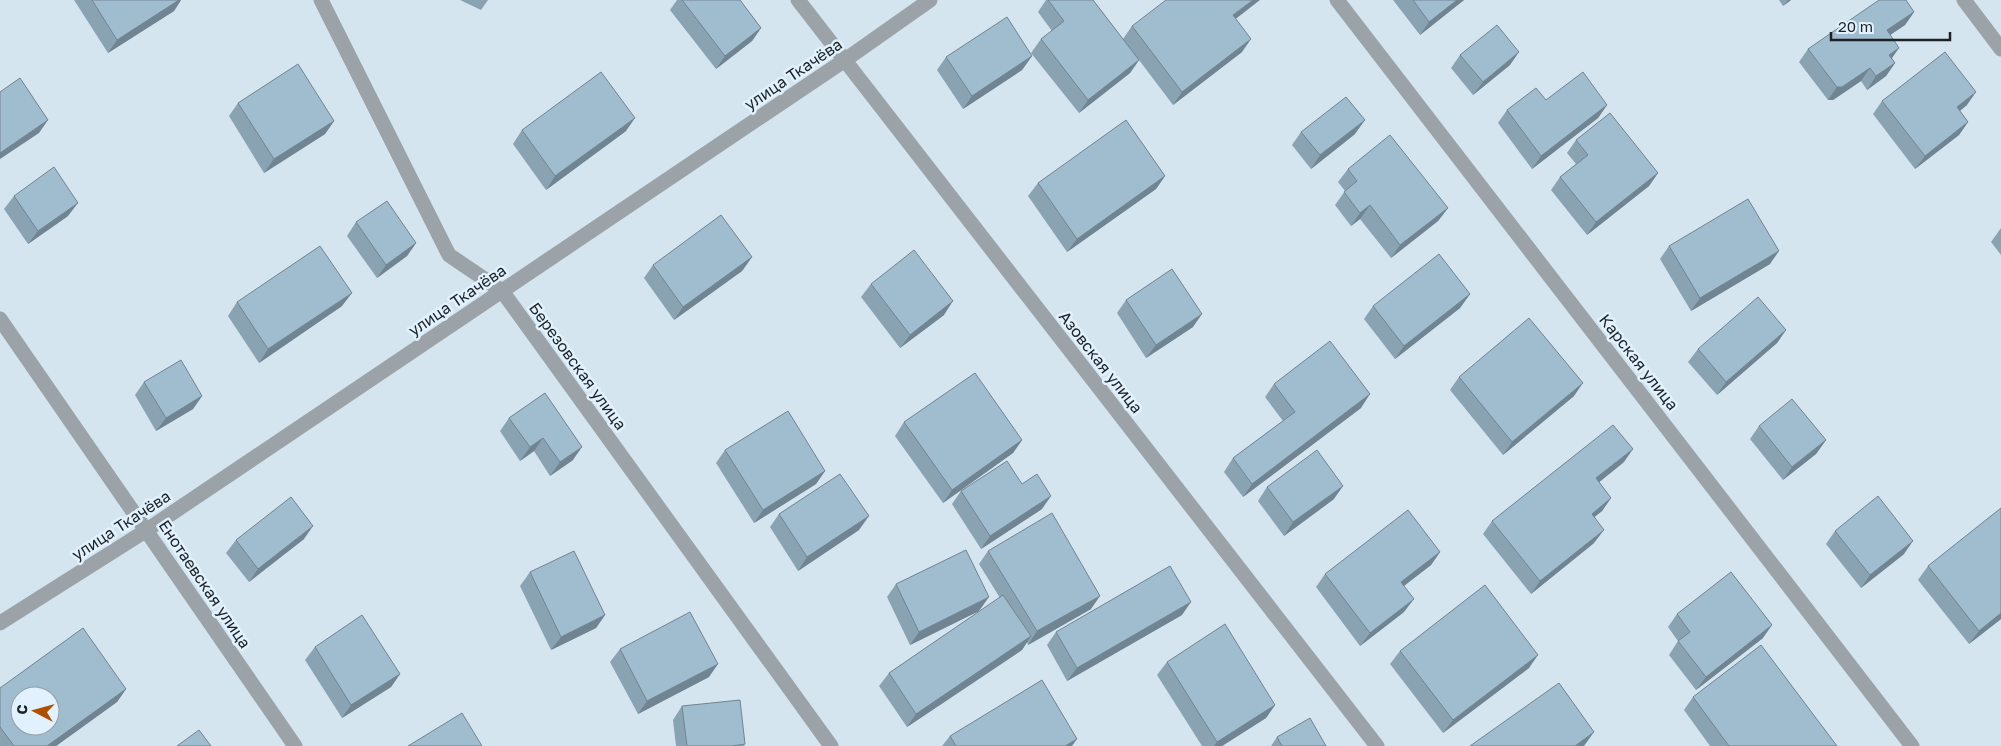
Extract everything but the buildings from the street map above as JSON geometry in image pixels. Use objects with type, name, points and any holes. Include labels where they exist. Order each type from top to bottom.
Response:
[{"type":"street","name":"Березовская улица","points":[[320,0],[448,255],[502,290],[830,746]]},
{"type":"street","name":"Азовская улица","points":[[798,0],[1377,746]]},
{"type":"street","name":"улица Ткачёва","points":[[0,623],[147,530],[930,0]]},
{"type":"street","name":"Карская улица","points":[[1338,0],[1912,746]]},
{"type":"street","points":[[1964,0],[2001,49]]},
{"type":"street","name":"Енотаевская улица","points":[[0,319],[295,746]]}]
